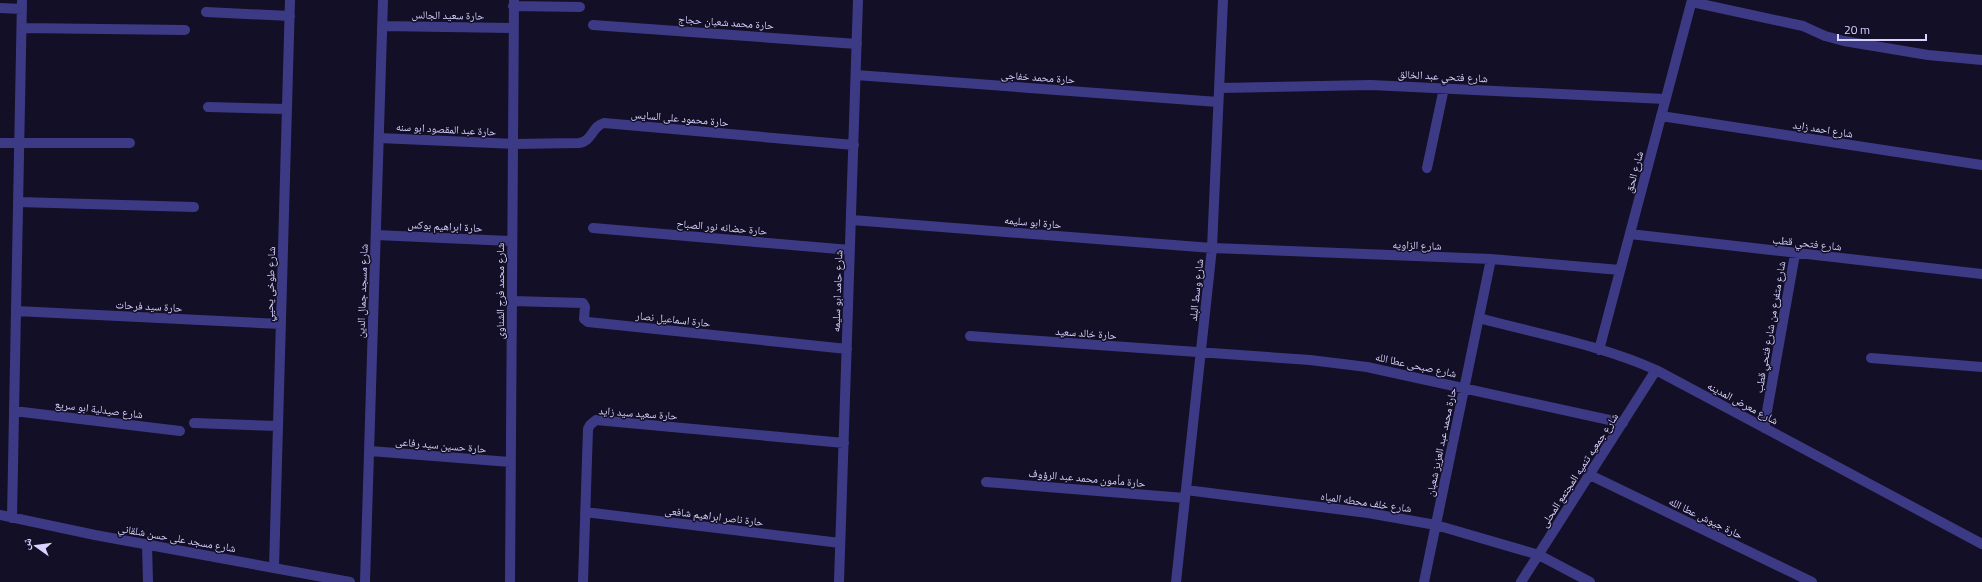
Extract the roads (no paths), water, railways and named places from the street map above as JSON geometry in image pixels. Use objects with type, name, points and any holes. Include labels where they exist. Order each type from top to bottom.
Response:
[{"type":"street","name":"شارع طوخى يحيي","points":[[274,568],[290,0]]},
{"type":"street","name":"شارع مسجد جمال الدين","points":[[365,582],[383,0]]},
{"type":"street","name":"شارع حامد ابو سليمه","points":[[839,582],[858,0]]},
{"type":"street","name":"شارع وسط البلد","points":[[1176,582],[1212,248],[1223,0]]},
{"type":"street","points":[[1692,1],[1803,26],[1825,36],[1844,41],[1921,54],[1982,60]]},
{"type":"street","name":"شارع الحق","points":[[1599,350],[1692,1]]},
{"type":"street","points":[[514,3],[580,7]]},
{"type":"street","name":"شارع محمد فرج الشناوى","points":[[510,582],[514,3]]},
{"type":"street","points":[[0,8],[22,4],[12,518]]},
{"type":"street","points":[[206,12],[290,16]]},
{"type":"street","name":"حارة محمد شعبان حجاج","points":[[593,25],[857,44]]},
{"type":"street","name":"حارة سعيد الجالس","points":[[382,26],[514,28]]},
{"type":"street","points":[[22,28],[185,30]]},
{"type":"street","name":"حارة محمد خفاجى","points":[[856,75],[1218,102]]},
{"type":"street","name":"شارع فتحي عبد الخالق","points":[[1219,88],[1371,85],[1665,99]]},
{"type":"street","points":[[1427,168],[1444,88]]},
{"type":"street","points":[[208,107],[287,109]]},
{"type":"street","name":"شارع احمد زايد","points":[[1661,116],[1982,165]]},
{"type":"street","name":"حارة محمود على السايس","points":[[513,144],[582,143],[588,139],[598,126],[604,123],[854,144]]},
{"type":"street","name":"حارة عبد المقصود ابو سنه","points":[[379,138],[513,144]]},
{"type":"street","points":[[0,143],[130,143]]},
{"type":"street","points":[[18,202],[194,207]]},
{"type":"street","name":"حارة ابو سليمه","points":[[852,220],[1212,248]]},
{"type":"street","name":"حارة حضانه نور الصباح","points":[[593,228],[850,250]]},
{"type":"street","name":"حارة ابراهيم بوكس","points":[[376,234],[512,241]]},
{"type":"street","name":"شارع فتحي قطب","points":[[1630,234],[1795,254],[1982,274]]},
{"type":"street","name":"شارع الزاويه","points":[[1212,248],[1374,256],[1492,259],[1620,270]]},
{"type":"street","name":"شارع متفرع من شارع فتحي قطب","points":[[1764,428],[1795,254]]},
{"type":"street","name":"حارة محمد عبد العزيز شعبان","points":[[1424,582],[1492,259]]},
{"type":"street","name":"حارة اسماعيل نصار","points":[[512,301],[583,303],[585,307],[584,319],[588,322],[847,349]]},
{"type":"street","name":"حارة سيد فرحات","points":[[16,311],[281,324]]},
{"type":"street","name":"شارع معرض المدينه","points":[[1479,318],[1634,360],[1656,370],[1982,544]]},
{"type":"street","name":"حارة خالد سعيد","points":[[970,336],[1201,354]]},
{"type":"street","name":"شارع صبحى عطا الله","points":[[1201,354],[1310,360],[1367,367],[1465,387],[1623,423]]},
{"type":"street","points":[[1871,358],[1982,367]]},
{"type":"street","name":"شارع جمعيه تنميه المجتمع المحلى","points":[[1521,582],[1656,370]]},
{"type":"street","name":"شارع صيدلية ابو سريع","points":[[14,411],[180,432]]},
{"type":"street","name":"حارة سعيد سيد زايد","points":[[583,582],[588,429],[596,420],[844,443]]},
{"type":"street","points":[[194,423],[278,426]]},
{"type":"street","name":"حارة حسين سيد رفاعى","points":[[370,451],[510,462]]},
{"type":"street","name":"حارة جيوش عطا الله","points":[[1590,475],[1812,582]]},
{"type":"street","name":"حارة مأمون محمد عبد الرؤوف","points":[[986,482],[1186,494]]},
{"type":"street","name":"شارع خلف محطه المياه","points":[[1186,494],[1368,513],[1436,524],[1539,555],[1590,582]]},
{"type":"street","name":"حارة ناصر ابراهيم شافعى","points":[[585,512],[840,543]]},
{"type":"street","name":"شارع مسجد على حسن شلقاني","points":[[0,516],[350,582]]},
{"type":"street","points":[[148,545],[148,582]]}]
